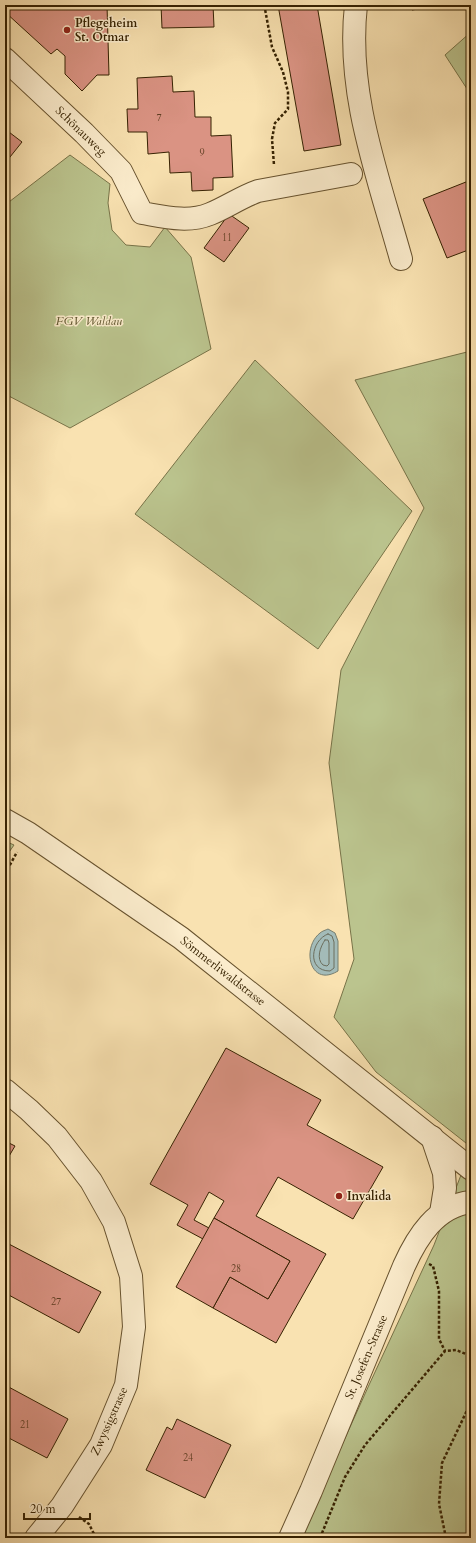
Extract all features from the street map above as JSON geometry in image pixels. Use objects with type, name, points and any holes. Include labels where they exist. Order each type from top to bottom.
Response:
[{"type":"street","points":[[356,5],[354,65],[364,126],[401,259]]},
{"type":"street","name":"Schönauweg","points":[[6,64],[84,133],[121,171],[142,213],[174,219],[209,215],[244,196],[258,191],[277,188]]},
{"type":"street","points":[[277,188],[351,174]]},
{"type":"street","name":"Sömmerliwaldstrasse","points":[[5,820],[28,833],[181,938],[432,1136],[471,1169]]},
{"type":"street","name":"Zwyssigstrasse","points":[[5,1090],[30,1110],[57,1137],[91,1180],[114,1222],[131,1276],[134,1327],[126,1385],[101,1445],[62,1506],[36,1538]]},
{"type":"street","points":[[432,1136],[444,1173],[445,1188],[441,1213]]},
{"type":"street","name":"St. Josefen-Strasse","points":[[290,1538],[311,1492],[404,1266],[419,1237],[430,1222],[441,1213],[462,1203],[471,1202]]},
{"type":"path","points":[[265,5],[272,47],[283,72],[288,92],[288,109],[275,123],[272,139],[277,188]]},
{"type":"path","points":[[425,1262],[433,1266],[439,1291],[439,1340],[445,1350]]},
{"type":"path","points":[[320,1538],[345,1477],[365,1445],[445,1350],[456,1350],[471,1356]]},
{"type":"path","points":[[446,1538],[439,1504],[442,1463],[471,1402]]},
{"type":"path","points":[[74,1514],[90,1524],[96,1538]]},
{"type":"green space","points":[[471,32],[471,95],[445,55]]},
{"type":"green space","name":"FGV Waldau","points":[[70,155],[110,184],[108,203],[112,230],[126,245],[150,247],[165,227],[191,257],[211,349],[70,428],[5,394],[5,205]]},
{"type":"green space","points":[[471,351],[471,1147],[376,1072],[334,1017],[354,959],[329,763],[341,670],[424,508],[355,380]]},
{"type":"green space","points":[[255,360],[412,511],[318,649],[135,514]]},
{"type":"green space","points":[[5,841],[14,845],[5,858]]},
{"type":"green space","points":[[471,1149],[471,1538],[300,1538],[434,1245]]},
{"type":"water","points":[[328,929],[335,933],[338,941],[338,971],[328,975],[321,974],[315,970],[311,964],[310,956],[314,940],[320,933]]},
{"type":"building","name":"Pflegeheim St. Otmar","points":[[7,5],[107,5],[109,75],[97,75],[82,91],[65,74],[65,56],[57,49],[51,54],[5,12]]},
{"type":"building","name":"Pflegeheim St. Otmar","points":[[161,5],[213,5],[214,27],[162,28]]},
{"type":"building","points":[[278,5],[317,5],[341,145],[304,151]]},
{"type":"building","points":[[412,5],[436,5],[436,6],[412,10]]},
{"type":"building","points":[[172,76],[173,92],[194,91],[195,117],[211,117],[211,136],[231,135],[233,177],[213,178],[213,190],[192,191],[191,172],[170,173],[169,152],[148,154],[147,132],[128,132],[127,109],[138,109],[137,78]]},
{"type":"building","points":[[5,129],[22,142],[6,162],[5,162]]},
{"type":"building","points":[[471,180],[471,249],[447,258],[423,199]]},
{"type":"building","points":[[229,214],[249,228],[224,262],[204,248]]},
{"type":"building","name":"Invalida","points":[[226,1048],[321,1100],[307,1125],[383,1167],[353,1219],[278,1177],[256,1216],[326,1254],[276,1343],[213,1308],[230,1277],[268,1299],[290,1261],[214,1218],[224,1201],[209,1192],[194,1220],[209,1228],[203,1239],[177,1225],[188,1205],[150,1184]]},
{"type":"building","points":[[5,1141],[15,1146],[5,1163]]},
{"type":"building","points":[[214,1218],[290,1261],[268,1299],[230,1277],[213,1308],[176,1287]]},
{"type":"building","points":[[5,1242],[101,1292],[79,1333],[5,1293]]},
{"type":"building","points":[[5,1385],[68,1419],[47,1458],[5,1436]]},
{"type":"building","points":[[177,1419],[231,1445],[205,1498],[146,1470],[167,1427],[172,1430]]},
{"type":"place","name":"Pflegeheim St. Otmar","points":[[67,30]]},
{"type":"place","name":"Invalida","points":[[339,1196]]}]
